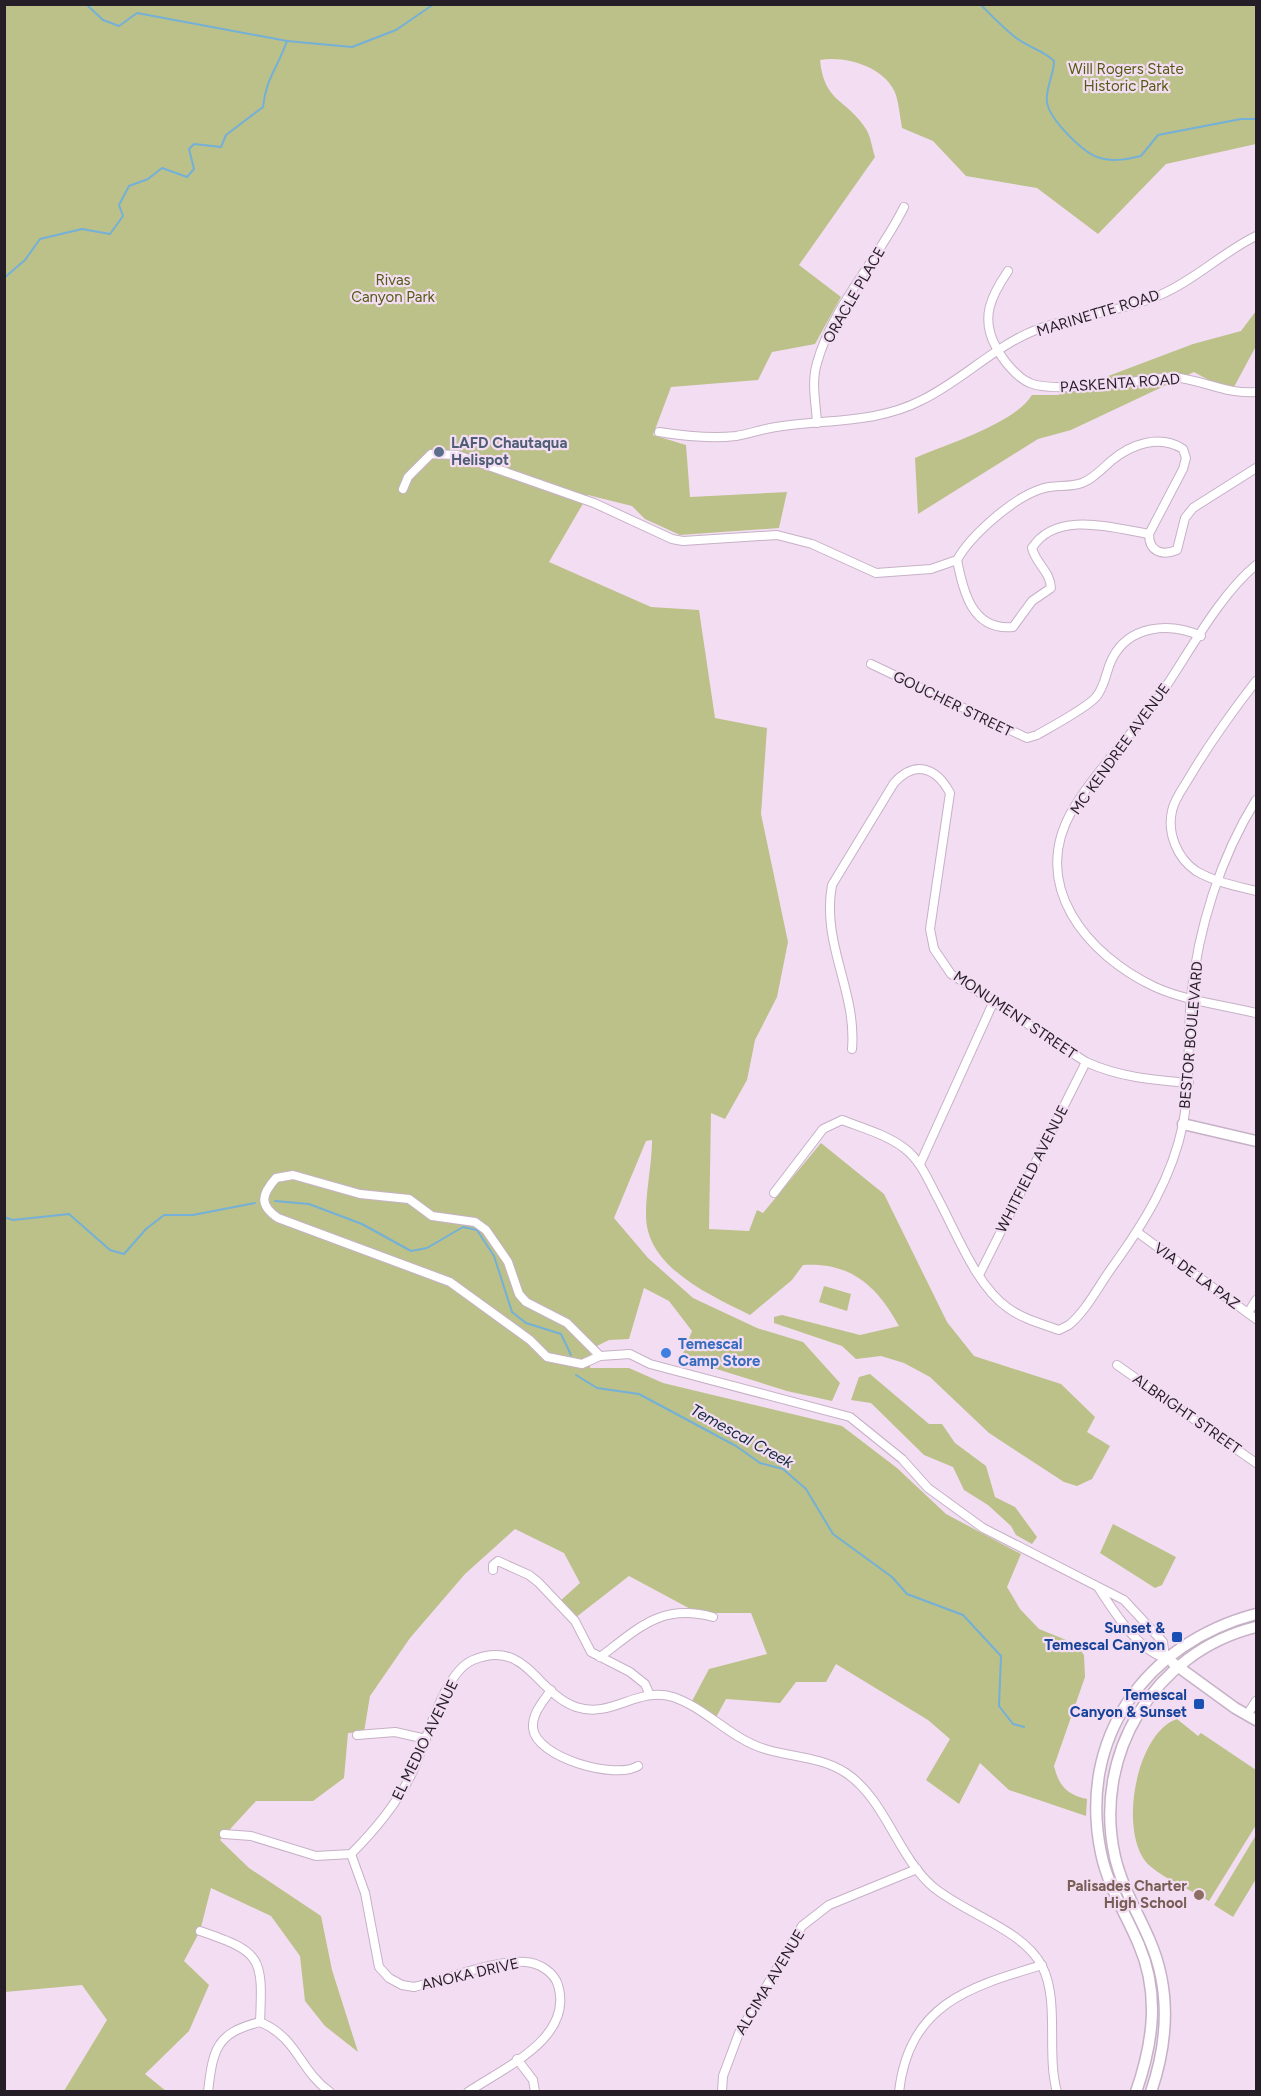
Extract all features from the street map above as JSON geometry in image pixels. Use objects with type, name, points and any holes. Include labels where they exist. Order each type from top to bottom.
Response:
[{"type":"main road","points":[[1183,1124],[1257,1142]]},
{"type":"main road","points":[[1136,2091],[1150,2046],[1151,1988],[1140,1947],[1109,1884],[1101,1855],[1097,1830],[1097,1795],[1101,1767],[1115,1723],[1135,1691],[1165,1658],[1212,1628],[1257,1614]]},
{"type":"main road","points":[[1151,2091],[1160,2066],[1165,2037],[1165,2005],[1160,1966],[1122,1881],[1115,1856],[1110,1824],[1111,1792],[1119,1752],[1135,1716],[1164,1678],[1178,1666],[1225,1638],[1257,1627]]},
{"type":"main road","points":[[1165,1658],[1252,1717]]},
{"type":"street","name":"ORACLE PLACE","points":[[818,423],[816,373],[822,349],[846,301],[894,228],[904,207]]},
{"type":"street","name":"MARINETTE ROAD","points":[[659,432],[700,437],[737,436],[774,427],[861,419],[920,402],[946,387],[997,349],[1038,329],[1107,313],[1162,294],[1257,236]]},
{"type":"street","name":"PASKENTA ROAD","points":[[1008,271],[996,289],[988,310],[987,325],[997,349],[1018,375],[1029,383],[1043,386],[1172,377],[1190,378],[1227,391],[1257,392]]},
{"type":"street","points":[[403,489],[408,477],[431,454],[449,454],[594,502],[672,539],[683,541],[777,535],[812,544],[876,573],[931,569],[957,560],[966,544],[983,528],[1038,489],[1083,483],[1112,460],[1143,443],[1158,441],[1174,443],[1183,449],[1186,458],[1183,469],[1149,534],[1149,541],[1159,553],[1168,554],[1177,550],[1185,518],[1193,508],[1257,468]]},
{"type":"street","points":[[957,560],[965,597],[973,609],[995,625],[1004,628],[1014,627],[1032,601],[1052,588],[1051,578],[1034,557],[1032,548],[1039,538],[1049,531],[1088,524],[1149,534]]},
{"type":"street","name":"MC KENDREE AVENUE","points":[[1257,565],[1229,593],[1154,703],[1073,810],[1060,841],[1057,872],[1064,900],[1081,930],[1095,946],[1127,972],[1156,987],[1191,998],[1257,1013]]},
{"type":"street","name":"GOUCHER STREET","points":[[871,664],[1027,738],[1038,735],[1095,699],[1113,657],[1123,642],[1140,632],[1157,628],[1184,629],[1201,636]]},
{"type":"street","points":[[1257,681],[1214,739],[1172,810],[1171,830],[1175,846],[1182,858],[1194,870],[1218,881],[1257,891]]},
{"type":"street","name":"MONUMENT STREET","points":[[852,1049],[854,1026],[852,1007],[829,925],[830,894],[842,868],[894,783],[904,771],[919,769],[934,772],[950,793],[930,929],[934,949],[951,974],[1086,1062],[1108,1072],[1130,1077],[1189,1083]]},
{"type":"street","name":"BESTOR BOULEVARD","points":[[774,1193],[822,1129],[842,1120],[898,1145],[920,1164],[979,1275],[1008,1308],[1059,1330],[1073,1322],[1137,1232],[1164,1182],[1183,1124],[1189,1083],[1191,998],[1201,936],[1218,881],[1232,846],[1257,800]]},
{"type":"street","points":[[920,1164],[993,1003]]},
{"type":"street","name":"WHITFIELD AVENUE","points":[[979,1275],[1086,1062]]},
{"type":"street","points":[[600,1356],[567,1323],[526,1302],[519,1294],[508,1262],[486,1230],[475,1222],[432,1216],[409,1199],[360,1194],[293,1175],[276,1178],[268,1188],[263,1203],[266,1210],[278,1218],[450,1282],[530,1340],[547,1357],[582,1364],[600,1356],[630,1354],[650,1364],[842,1413],[875,1435],[928,1488],[983,1528],[1124,1600],[1163,1642],[1165,1658],[1152,1653],[1112,1609],[1098,1587]]},
{"type":"street","name":"VIA DE LA PAZ","points":[[1137,1232],[1257,1319]]},
{"type":"street","points":[[1248,1313],[1257,1300]]},
{"type":"street","name":"ALBRIGHT STREET","points":[[1117,1365],[1257,1463]]},
{"type":"street","points":[[493,1570],[493,1565],[498,1561],[529,1575],[567,1610],[591,1652],[630,1672],[645,1684],[649,1693],[685,1702],[763,1749],[815,1760],[846,1773],[874,1804],[917,1869],[942,1893],[1029,1948],[1042,1965],[1049,2000],[1052,2067],[1057,2091]]},
{"type":"street","points":[[600,1657],[655,1617],[674,1612],[694,1612],[713,1617]]},
{"type":"street","name":"EL MEDIO AVENUE","points":[[351,1854],[390,1811],[412,1774],[451,1681],[470,1661],[499,1655],[514,1658],[551,1690],[574,1706],[592,1710],[623,1704],[649,1693]]},
{"type":"street","points":[[551,1690],[536,1712],[533,1728],[538,1740],[549,1752],[616,1772],[630,1771],[638,1766]]},
{"type":"street","points":[[1252,1717],[1257,1701]]},
{"type":"street","points":[[357,1735],[395,1732],[426,1739]]},
{"type":"street","points":[[224,1834],[251,1836],[316,1856],[351,1854]]},
{"type":"street","name":"ANOKA DRIVE","points":[[351,1854],[364,1893],[379,1967],[389,1978],[402,1985],[414,1987],[511,1962],[528,1962],[544,1968],[556,1980],[562,2009],[548,2037],[468,2091]]},
{"type":"street","name":"ALCIMA AVENUE","points":[[722,2091],[726,2065],[739,2033],[802,1926],[829,1905],[917,1869]]},
{"type":"street","points":[[200,1931],[248,1950],[258,1964],[262,1976],[260,2022]]},
{"type":"street","points":[[899,2091],[906,2060],[916,2039],[945,2003],[978,1985],[1042,1965]]},
{"type":"street","points":[[208,2091],[218,2046],[229,2032],[238,2027],[260,2022],[282,2033],[312,2076],[330,2091]]},
{"type":"street","points":[[517,2059],[533,2080],[535,2091]]},
{"type":"green space","points":[[4,5],[1256,5],[1256,144],[1166,164],[1098,234],[1037,188],[966,176],[933,141],[902,128],[896,95],[884,77],[875,70],[853,61],[820,60],[826,85],[866,129],[875,157],[799,265],[841,297],[815,344],[772,352],[758,380],[671,387],[653,435],[686,445],[690,497],[787,492],[779,528],[680,535],[645,519],[632,506],[588,495],[549,562],[651,607],[699,610],[715,718],[767,728],[761,814],[788,942],[777,997],[755,1040],[747,1080],[725,1119],[711,1113],[709,1229],[749,1231],[757,1210],[763,1213],[821,1143],[884,1194],[947,1322],[974,1356],[1061,1384],[1095,1417],[1087,1432],[1110,1446],[1092,1479],[1077,1486],[1064,1482],[989,1433],[930,1377],[904,1363],[881,1356],[856,1359],[842,1346],[774,1323],[774,1317],[782,1315],[860,1335],[899,1326],[872,1288],[849,1272],[820,1265],[803,1265],[792,1280],[750,1315],[699,1288],[668,1264],[656,1249],[649,1233],[646,1205],[652,1140],[646,1141],[614,1218],[648,1258],[693,1298],[757,1328],[803,1342],[840,1383],[832,1401],[787,1391],[681,1358],[692,1331],[669,1301],[644,1288],[629,1339],[609,1340],[591,1349],[590,1368],[629,1368],[663,1383],[842,1426],[897,1468],[946,1514],[1021,1554],[1007,1587],[1020,1609],[1039,1629],[1076,1644],[1084,1655],[1085,1677],[1054,1766],[1058,1779],[1069,1792],[1087,1799],[1086,1816],[1009,1790],[980,1763],[959,1804],[926,1780],[950,1739],[928,1720],[836,1664],[826,1682],[796,1682],[780,1703],[726,1699],[714,1721],[690,1705],[709,1669],[767,1654],[751,1613],[698,1613],[629,1576],[575,1618],[559,1602],[580,1583],[564,1553],[515,1529],[465,1574],[410,1638],[370,1696],[364,1732],[348,1733],[344,1778],[313,1801],[256,1801],[220,1840],[249,1868],[321,1916],[332,1970],[358,2052],[325,2026],[305,2001],[300,1956],[271,1916],[211,1888],[200,1931],[184,1961],[209,1985],[189,2031],[145,2074],[166,2091],[64,2091],[107,2020],[82,1985],[5,1992]]},
{"type":"green space","points":[[1256,311],[1256,346],[1234,387],[1216,384],[1194,372],[1071,430],[1038,439],[918,514],[915,458],[996,424],[1011,415],[1032,395],[1058,395],[1193,344],[1241,331]]},
{"type":"green space","points":[[824,1286],[851,1294],[847,1311],[819,1302]]},
{"type":"green space","points":[[870,1374],[929,1424],[942,1424],[955,1443],[986,1466],[995,1497],[1015,1507],[1037,1537],[1032,1544],[1016,1535],[1011,1526],[988,1505],[964,1490],[953,1467],[924,1455],[871,1403],[851,1400],[859,1377]]},
{"type":"green space","points":[[1113,1524],[1176,1557],[1162,1585],[1155,1588],[1100,1553]]},
{"type":"green space","points":[[1177,1719],[1198,1736],[1201,1733],[1256,1770],[1256,1825],[1209,1901],[1150,1866],[1140,1852],[1134,1833],[1135,1787],[1141,1764],[1150,1744],[1162,1728]]},
{"type":"green space","points":[[1256,1835],[1256,1879],[1233,1917],[1214,1905]]},
{"type":"waterway","points":[[86,4],[103,20],[119,26],[137,13],[287,41],[352,47],[396,30],[434,4]]},
{"type":"waterway","points":[[980,4],[1015,37],[1054,61],[1048,87],[1049,109],[1068,135],[1085,150],[1100,158],[1116,160],[1141,156],[1158,135],[1241,119],[1256,119]]},
{"type":"waterway","points":[[4,278],[25,260],[40,239],[82,229],[110,234],[123,216],[119,205],[129,186],[148,179],[162,168],[187,177],[194,169],[189,149],[194,144],[221,147],[226,135],[263,107],[270,80],[287,41]]},
{"type":"waterway","name":"Temescal Creek","points":[[275,1201],[309,1204],[362,1224],[411,1251],[427,1248],[463,1227],[477,1230],[494,1256],[512,1312],[526,1323],[561,1334],[571,1355]]},
{"type":"waterway","name":"Temescal Creek","points":[[4,1217],[13,1220],[69,1214],[110,1250],[124,1254],[146,1229],[164,1215],[193,1215],[255,1203]]},
{"type":"waterway","name":"Temescal Creek","points":[[576,1375],[597,1388],[639,1394],[736,1446],[760,1463],[783,1469],[806,1489],[833,1534],[892,1577],[907,1594],[963,1615],[1001,1656],[999,1706],[1013,1724],[1024,1727]]},
{"type":"place","name":"LAFD Chautaqua Helispot","points":[[439,452]]},
{"type":"place","name":"Temescal Camp Store","points":[[666,1353]]},
{"type":"place","name":"Sunset & Temescal Canyon","points":[[1177,1637]]},
{"type":"place","name":"Temescal Canyon & Sunset","points":[[1199,1704]]},
{"type":"place","name":"Palisades Charter High School","points":[[1199,1895]]},
{"type":"park label","name":"Will Rogers State Historic Park","points":[[1126,78]]},
{"type":"park label","name":"Rivas Canyon Park","points":[[393,288]]}]
